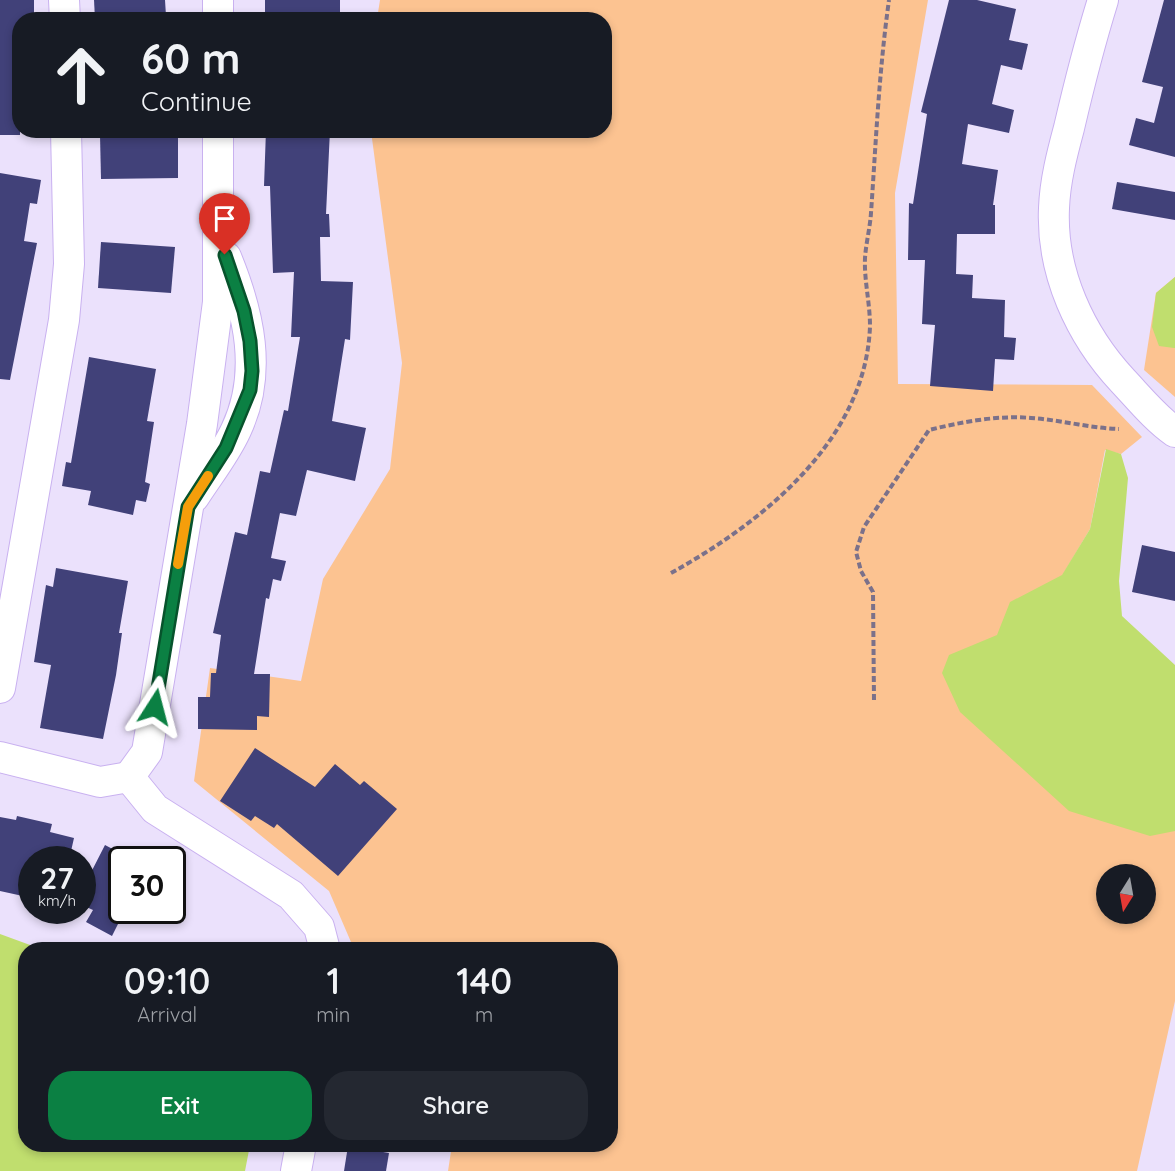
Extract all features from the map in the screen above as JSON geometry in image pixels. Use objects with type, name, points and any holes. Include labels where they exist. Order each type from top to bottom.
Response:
[{"type":"street","points":[[1103,0],[1059,168],[1054,208],[1055,232],[1063,278],[1072,306],[1107,363],[1175,432]]},
{"type":"street","points":[[0,688],[64,320],[69,264],[66,138]]},
{"type":"street","points":[[0,757],[100,782],[129,777],[147,752],[188,507],[218,302],[218,138]]},
{"type":"street","points":[[188,507],[236,429],[247,400],[252,371],[244,311],[218,238]]},
{"type":"street","points":[[129,777],[155,809],[291,895],[319,927],[323,942]]},
{"type":"street","points":[[297,1171],[300,1152]]},
{"type":"path","points":[[671,573],[715,547],[800,478],[826,447],[846,413],[863,370],[870,326],[865,258],[871,217],[877,105],[889,0]]},
{"type":"path","points":[[874,700],[873,592],[861,571],[856,552],[864,527],[929,430],[955,424],[1029,417],[1088,428],[1119,429]]},
{"type":"shaded area","points":[[380,0],[928,0],[895,193],[898,384],[1092,385],[1142,437],[1121,454],[1105,450],[1090,529],[1062,576],[1175,773],[1175,1001],[1137,1171],[448,1171],[451,1152],[618,1152],[618,942],[351,942],[329,891],[194,781],[210,668],[301,681],[323,579],[390,469],[402,363],[372,138],[612,138],[612,12],[378,12]]},
{"type":"shaded area","points":[[1175,277],[1175,397],[1144,370],[1156,293]]},
{"type":"shaded area","points":[[1175,277],[1174,348],[1159,346],[1152,327],[1156,293]]},
{"type":"shaded area","points":[[1106,449],[1121,454],[1128,478],[1119,581],[1122,616],[1175,665],[1175,831],[1150,836],[1069,811],[960,712],[942,673],[949,655],[997,635],[1010,602],[1062,575],[1090,529]]},
{"type":"shaded area","points":[[0,934],[22,942],[18,942],[18,1152],[249,1152],[245,1171],[0,1171]]},
{"type":"building","points":[[0,0],[34,0],[34,12],[12,12],[12,135],[0,135]]},
{"type":"building","points":[[94,0],[165,0],[166,12],[95,12]]},
{"type":"building","points":[[265,0],[340,0],[340,12],[265,12]]},
{"type":"building","points":[[949,0],[977,0],[1016,9],[1009,40],[1028,44],[1022,70],[1001,65],[992,104],[1014,110],[1009,133],[968,124],[962,164],[998,170],[993,205],[995,205],[995,234],[957,234],[956,274],[973,275],[972,298],[1005,300],[1004,337],[1016,338],[1014,360],[995,359],[993,391],[930,386],[935,325],[922,324],[925,260],[908,260],[909,203],[913,204],[927,114],[921,112]]},
{"type":"building","points":[[1164,0],[1175,0],[1175,157],[1129,145],[1136,118],[1154,123],[1163,87],[1142,82]]},
{"type":"building","points":[[100,138],[178,138],[178,178],[101,179]]},
{"type":"building","points":[[266,138],[330,138],[326,214],[329,214],[330,237],[320,237],[321,281],[353,282],[350,340],[345,339],[332,421],[366,428],[355,481],[307,470],[296,516],[280,513],[271,558],[286,561],[281,581],[273,579],[269,599],[266,598],[254,674],[270,674],[269,717],[257,716],[257,730],[198,729],[198,697],[210,697],[211,673],[216,673],[221,635],[213,633],[235,532],[247,535],[260,471],[270,473],[284,410],[288,411],[300,337],[291,337],[294,272],[273,273],[270,186],[264,186]]},
{"type":"building","points":[[0,173],[41,180],[37,204],[30,203],[24,241],[37,243],[10,380],[0,379]]},
{"type":"building","points":[[1117,182],[1175,192],[1175,220],[1112,209]]},
{"type":"building","points":[[101,242],[175,247],[171,293],[98,288]]},
{"type":"building","points":[[89,357],[156,369],[147,421],[154,422],[145,482],[150,484],[146,502],[136,500],[133,515],[88,505],[91,491],[62,486],[66,462],[71,463]]},
{"type":"building","points":[[1142,545],[1175,552],[1175,601],[1132,592]]},
{"type":"building","points":[[56,568],[128,581],[119,633],[122,633],[116,675],[103,739],[40,728],[51,665],[34,662],[46,585],[53,587]]},
{"type":"building","points":[[255,748],[315,787],[335,764],[360,785],[364,781],[397,809],[338,876],[277,824],[274,828],[255,816],[251,821],[220,801]]},
{"type":"building","points":[[17,816],[52,824],[50,832],[74,838],[72,846],[18,846],[18,895],[0,891],[0,817],[16,820]]},
{"type":"building","points":[[105,845],[108,847],[108,924],[118,924],[112,936],[90,924],[96,924],[96,863]]},
{"type":"building","points":[[347,1152],[389,1153],[386,1171],[344,1171]]},
{"type":"slow traffic","points":[[178,564],[188,507],[208,476]]},
{"type":"route","points":[[155,707],[188,507],[226,448],[236,429],[250,390],[252,371],[250,341],[244,311],[225,255]]}]
